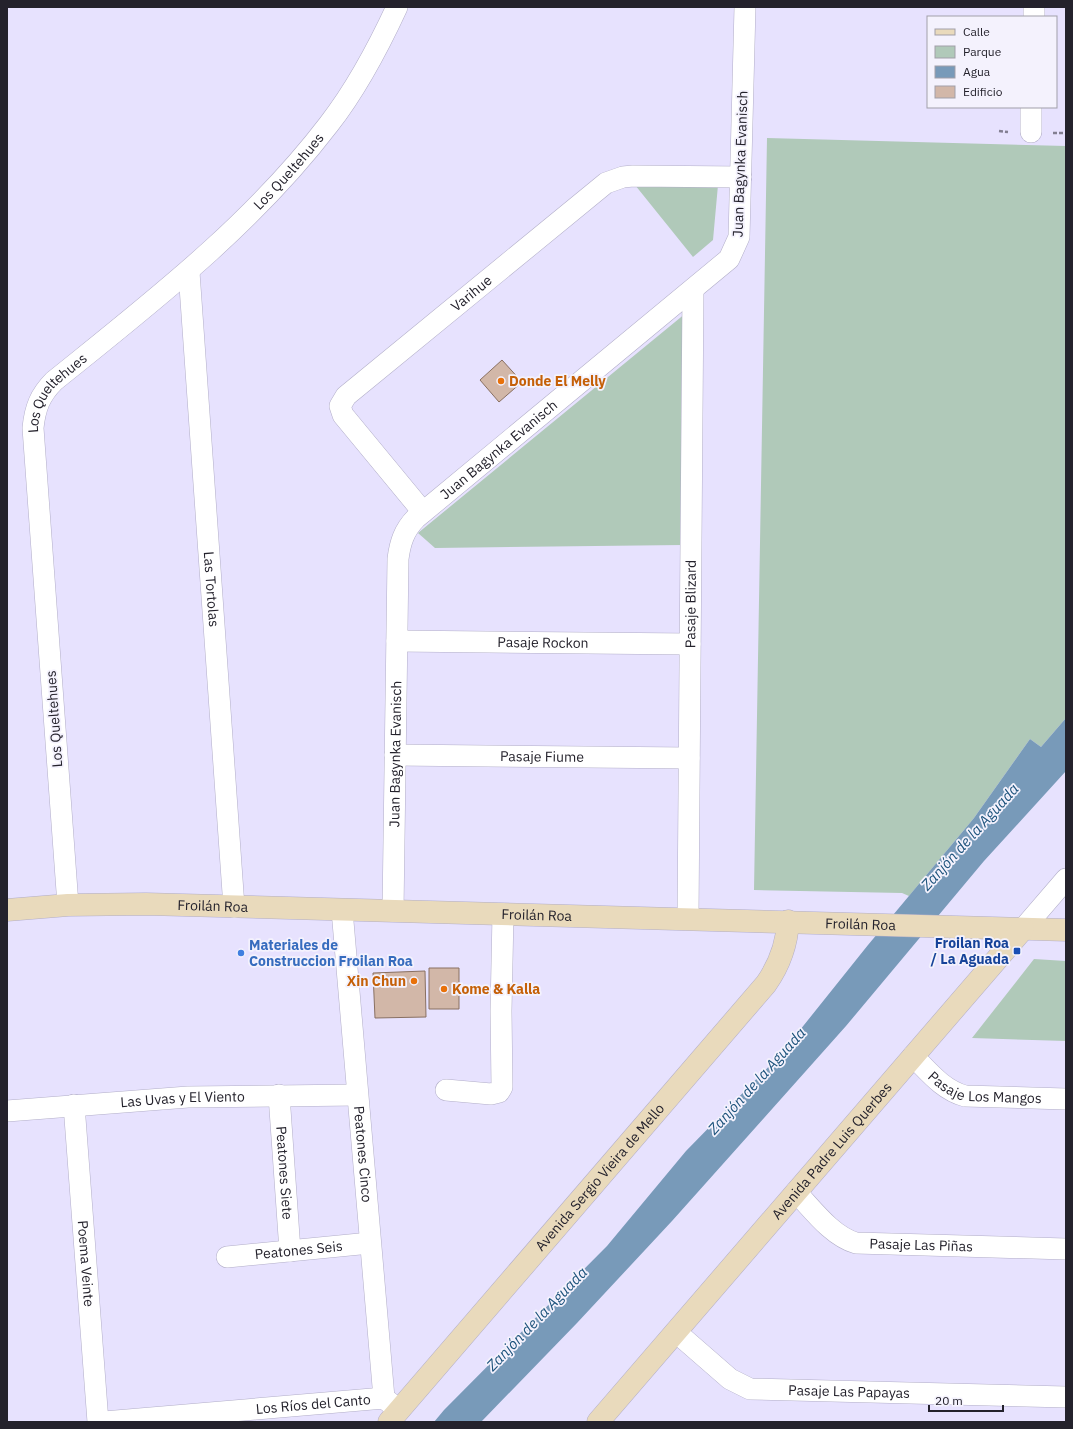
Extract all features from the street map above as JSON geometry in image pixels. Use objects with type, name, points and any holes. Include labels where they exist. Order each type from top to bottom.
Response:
[{"type":"main road","name":"Froilán Roa","points":[[7,910],[68,905],[138,904],[788,920],[946,927],[1066,930]]},
{"type":"main road","name":"Avenida Sergio Vieira de Mello","points":[[391,1410],[766,984],[780,961],[784,949],[788,920]]},
{"type":"main road","name":"Avenida Padre Luis Querbes","points":[[598,1422],[1023,929]]},
{"type":"street","name":"Los Queltehues","points":[[68,905],[33,428],[34,413],[39,399],[54,381],[189,272],[271,193],[330,124],[356,86],[378,47],[397,7]]},
{"type":"street","name":"Juan Bagynka Evanisch","points":[[393,911],[399,546],[409,525],[423,512],[729,259],[739,237],[745,7]]},
{"type":"street","points":[[1031,108],[1031,132]]},
{"type":"street","name":"Varihue","points":[[423,512],[343,415],[340,406],[346,396],[606,183],[623,177],[633,176],[741,177]]},
{"type":"street","name":"Las Tortolas","points":[[189,272],[234,907]]},
{"type":"street","name":"Pasaje Blizard","points":[[688,918],[693,290]]},
{"type":"street","name":"Pasaje Rockon","points":[[397,641],[690,644]]},
{"type":"street","name":"Pasaje Fiume","points":[[395,755],[689,758]]},
{"type":"street","name":"Avenida Padre Luis Querbes","points":[[1023,929],[1066,880]]},
{"type":"street","name":"Peatones Cinco","points":[[342,910],[370,1243],[391,1410]]},
{"type":"street","points":[[446,1090],[491,1094],[499,1092],[502,1087],[501,1011],[503,914]]},
{"type":"street","name":"Pasaje Los Mangos","points":[[913,1056],[942,1085],[957,1094],[965,1096],[1066,1099]]},
{"type":"street","name":"Peatones Siete","points":[[279,1095],[290,1251]]},
{"type":"street","name":"Las Uvas y El Viento","points":[[7,1111],[188,1097],[357,1095]]},
{"type":"street","name":"Poema Veinte","points":[[74,1105],[98,1422]]},
{"type":"street","name":"Pasaje Las Piñas","points":[[796,1192],[835,1231],[849,1241],[856,1243],[1066,1249]]},
{"type":"street","name":"Peatones Seis","points":[[227,1257],[370,1243]]},
{"type":"street","name":"Pasaje Las Papayas","points":[[676,1332],[730,1379],[750,1389],[1066,1397]]},
{"type":"street","name":"Los Ríos del Canto","points":[[104,1422],[391,1410]]},
{"type":"green space","points":[[767,138],[1066,146],[1066,718],[1041,747],[1030,739],[974,818],[909,896],[902,893],[754,890]]},
{"type":"green space","points":[[635,185],[718,185],[713,240],[693,257]]},
{"type":"green space","points":[[686,313],[682,545],[435,548],[418,533]]},
{"type":"green space","points":[[1034,959],[1066,961],[1066,1041],[972,1038]]},
{"type":"water","name":"Zanjón de la Aguada","points":[[1066,718],[1066,771],[984,861],[846,1026],[672,1221],[577,1323],[481,1422],[434,1422],[444,1410],[607,1246],[686,1151],[780,1055],[868,945],[974,818],[1030,739],[1041,747]]},
{"type":"building","name":"Donde El Melly","points":[[502,360],[522,382],[499,402],[480,380]]},
{"type":"building","name":"Kome & Kalla","points":[[429,968],[459,968],[459,1009],[429,1009]]},
{"type":"building","points":[[425,971],[426,1017],[375,1018],[373,973]]},
{"type":"place","name":"Donde El Melly","points":[[501,381]]},
{"type":"place","name":"Froilan Roa / La Aguada","points":[[1017,951]]},
{"type":"place","name":"Materiales de Construccion Froilan Roa","points":[[241,953]]},
{"type":"place","name":"Xin Chun","points":[[414,981]]},
{"type":"place","name":"Kome & Kalla","points":[[444,989]]}]
